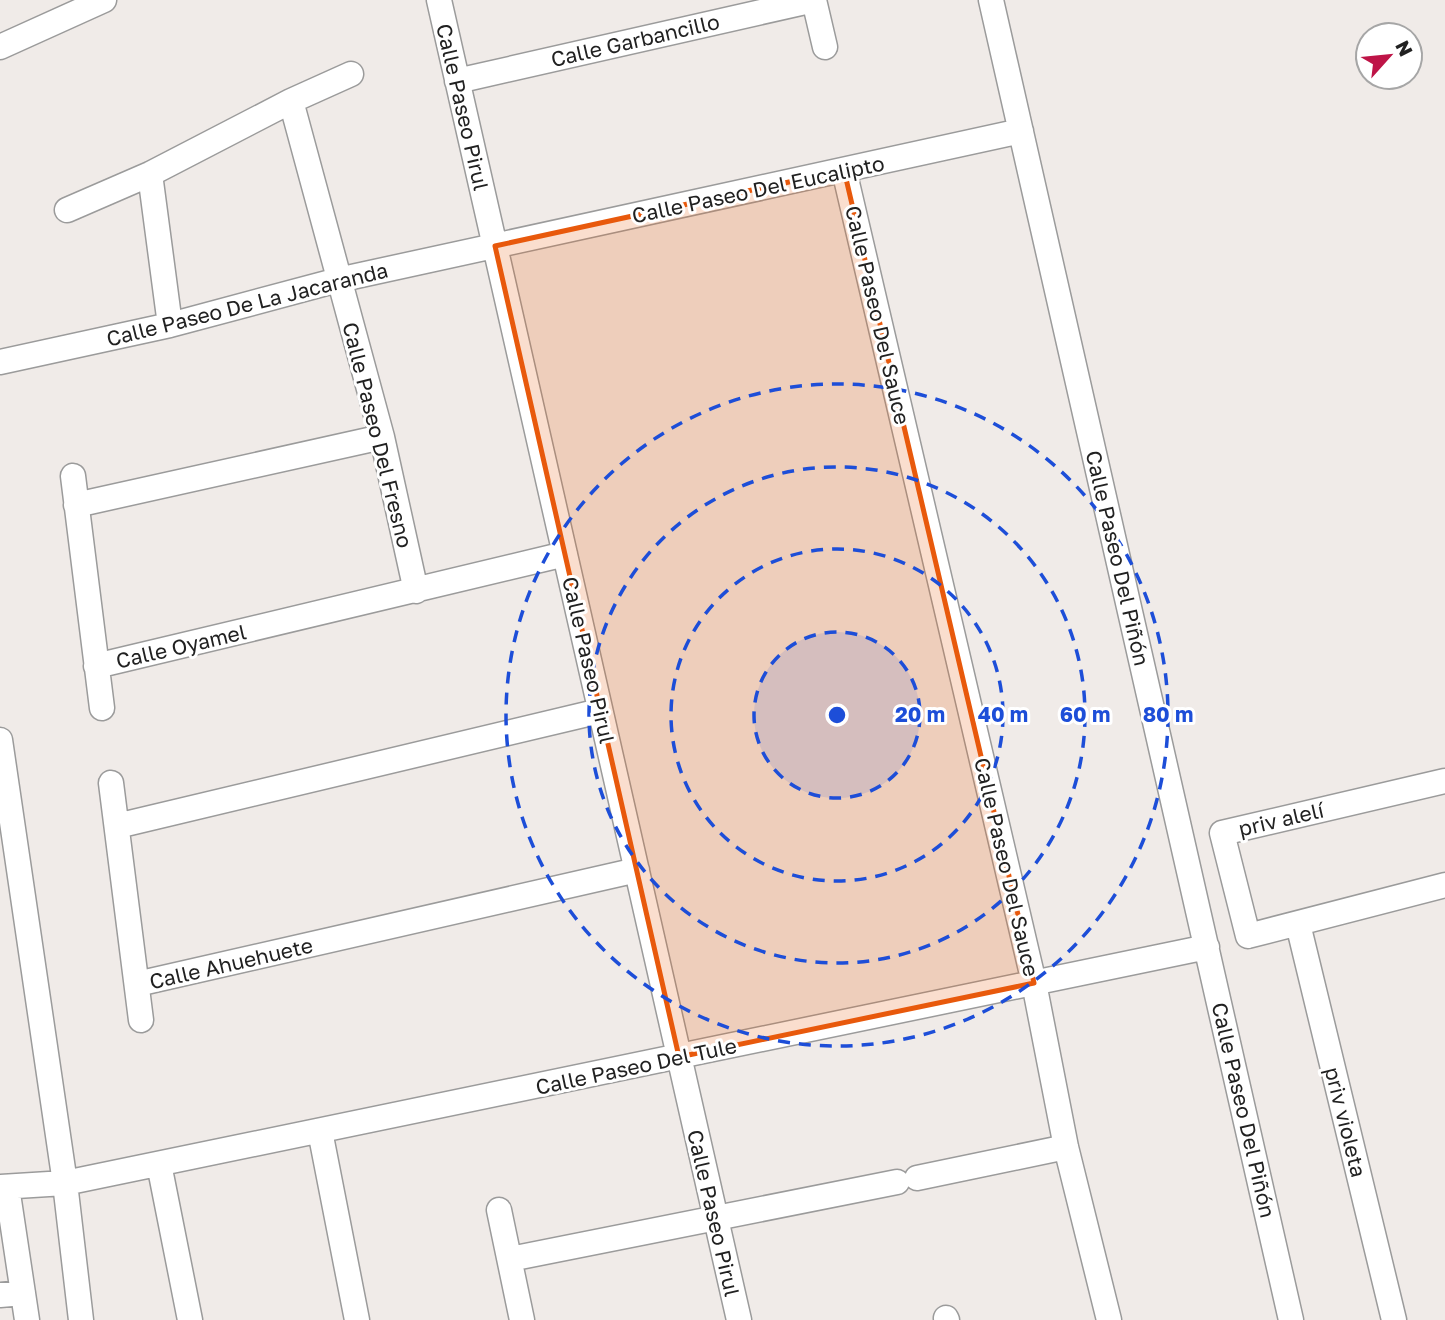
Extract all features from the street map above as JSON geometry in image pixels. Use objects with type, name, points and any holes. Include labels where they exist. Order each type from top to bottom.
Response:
[{"type":"street","points":[[0,47],[104,0]]},
{"type":"street","name":"Calle Paseo Pirul","points":[[439,0],[738,1320]]},
{"type":"street","name":"Calle Garbancillo","points":[[457,81],[814,0],[825,47]]},
{"type":"street","name":"Calle Paseo Del Piñón","points":[[991,0],[1291,1320]]},
{"type":"street","points":[[67,210],[150,174],[291,101],[351,74]]},
{"type":"street","name":"Calle Paseo Del Fresno","points":[[291,101],[382,437],[416,591]]},
{"type":"street","name":"Calle Paseo Del Eucalipto","points":[[495,246],[1021,131]]},
{"type":"street","name":"Calle Paseo Del Sauce","points":[[844,170],[1034,983],[1066,1147],[1109,1320]]},
{"type":"street","points":[[150,174],[170,325]]},
{"type":"street","name":"Calle Paseo De La Jacaranda","points":[[0,362],[170,325],[338,280],[495,246]]},
{"type":"street","points":[[76,505],[382,437]]},
{"type":"street","name":"Calle Oyamel","points":[[73,476],[96,666],[565,554]]},
{"type":"street","points":[[96,666],[102,708]]},
{"type":"street","points":[[117,826],[600,711]]},
{"type":"street","points":[[0,740],[65,1183],[81,1320]]},
{"type":"street","name":"priv alelí","points":[[1298,924],[1248,936],[1222,833],[1445,781]]},
{"type":"street","name":"Calle Ahuehuete","points":[[111,783],[136,984],[637,870]]},
{"type":"street","points":[[1298,924],[1445,885]]},
{"type":"street","name":"priv violeta","points":[[1298,924],[1394,1320]]},
{"type":"street","name":"Calle Paseo Del Tule","points":[[4,1187],[65,1183],[1207,947]]},
{"type":"street","points":[[136,984],[141,1020]]},
{"type":"street","points":[[320,1131],[357,1320]]},
{"type":"street","points":[[510,1259],[1066,1147]]},
{"type":"street","points":[[159,1164],[190,1320]]},
{"type":"street","points":[[4,1187],[11,1294],[27,1320]]},
{"type":"street","points":[[499,1210],[522,1320]]},
{"type":"highlighted area","points":[[844,170],[1034,983],[679,1057],[495,246]]}]
